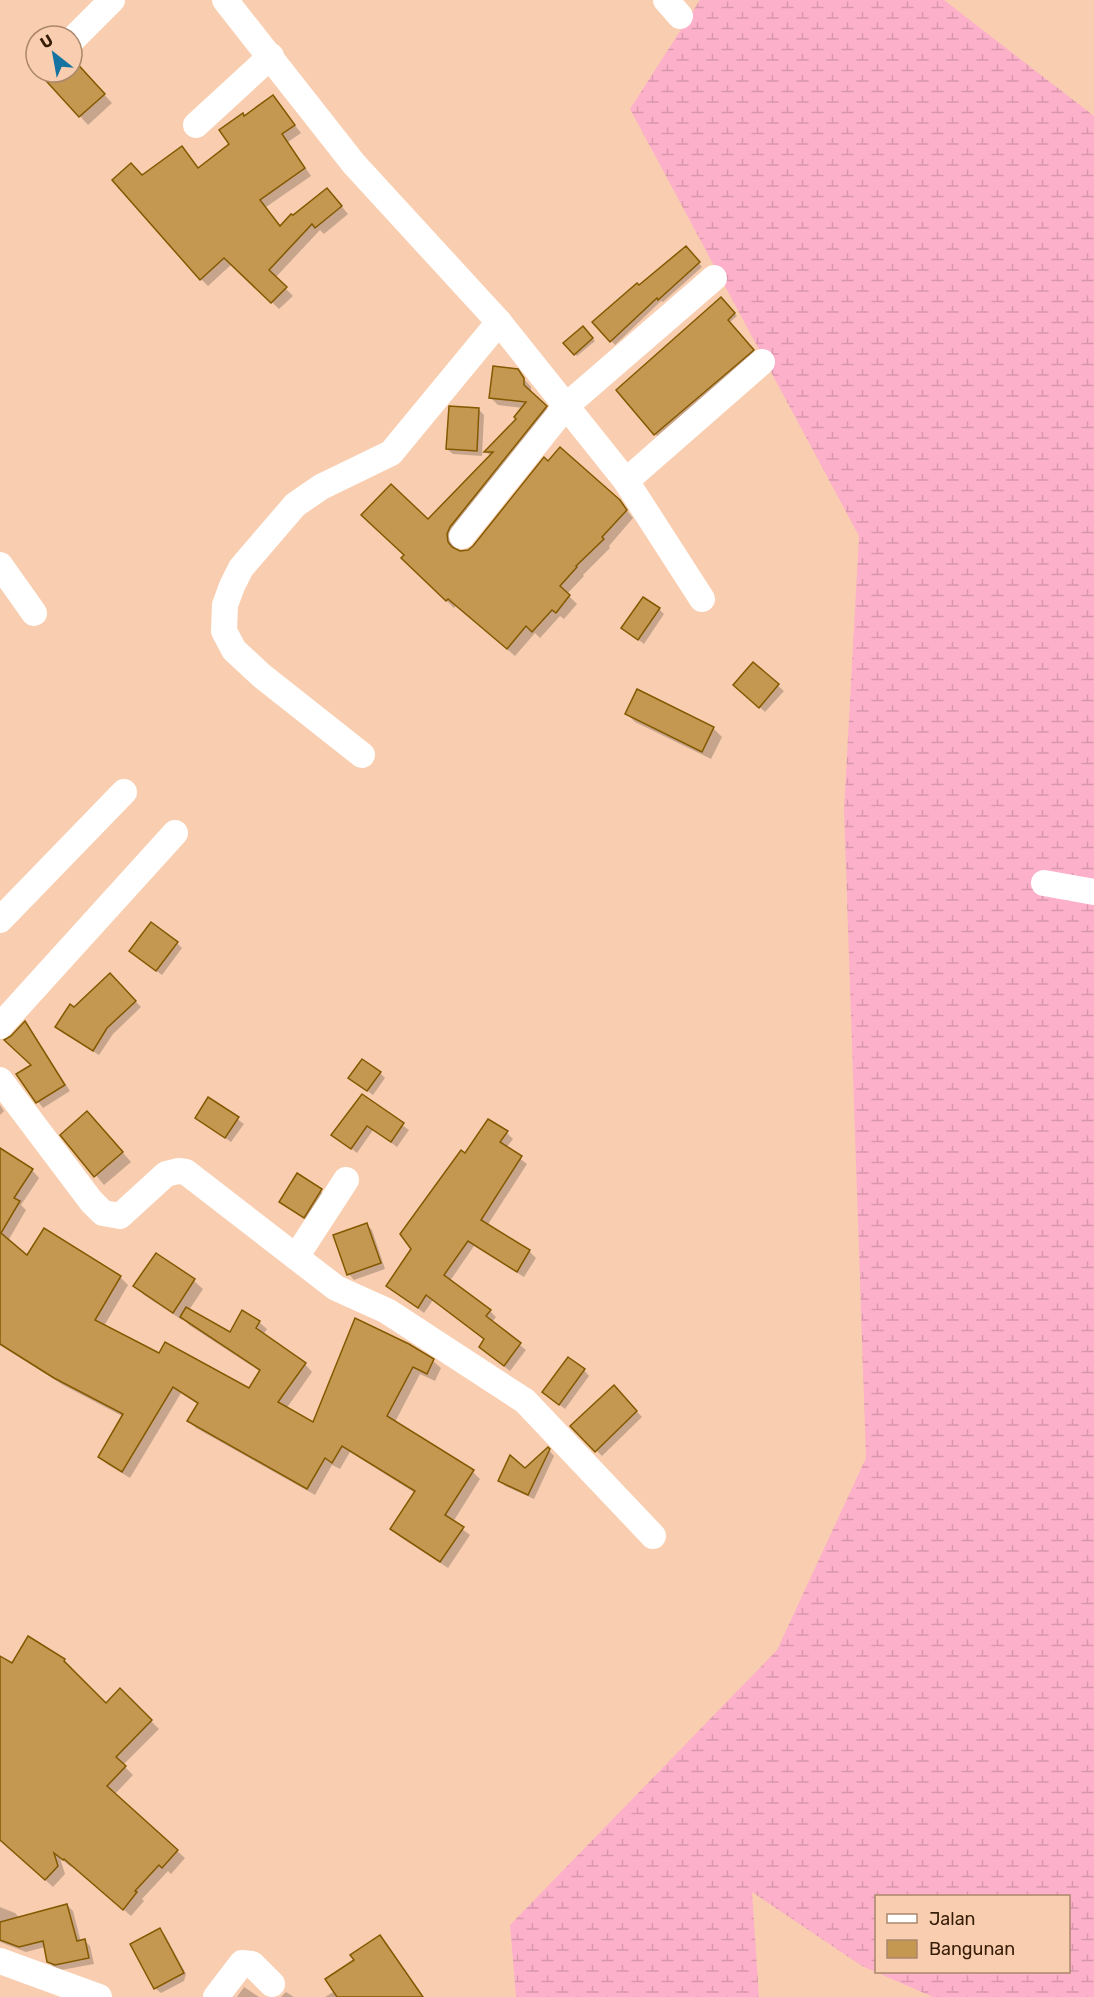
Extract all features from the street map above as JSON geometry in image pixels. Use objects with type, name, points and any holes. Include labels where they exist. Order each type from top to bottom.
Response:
[{"type":"street","points":[[84,28],[112,0]]},
{"type":"street","points":[[225,0],[354,164],[500,322],[626,481],[702,599]]},
{"type":"street","points":[[196,125],[271,56]]},
{"type":"street","points":[[462,536],[566,406],[714,278]]},
{"type":"street","points":[[362,754],[262,676],[234,650],[224,631],[225,605],[241,568],[295,505],[321,487],[390,453],[500,322]]},
{"type":"street","points":[[626,481],[762,362]]},
{"type":"street","points":[[0,565],[34,613]]},
{"type":"street","points":[[0,920],[124,792]]},
{"type":"street","points":[[0,1026],[176,833]]},
{"type":"street","points":[[1044,883],[1094,892]]},
{"type":"street","points":[[0,1080],[91,1201],[103,1213],[120,1216],[166,1174],[186,1172],[336,1288],[387,1311],[525,1401],[653,1536]]},
{"type":"street","points":[[296,1257],[346,1180]]},
{"type":"street","points":[[0,1961],[93,1996]]},
{"type":"street","points":[[216,1997],[242,1963],[252,1964],[272,1984]]},
{"type":"green space","points":[[700,0],[944,0],[1094,116],[1094,1997],[933,1997],[878,1973],[1070,1973],[1070,1895],[875,1895],[875,1972],[862,1966],[752,1892],[759,1997],[516,1997],[510,1925],[777,1650],[866,1458],[844,810],[859,536],[630,109]]},
{"type":"building","points":[[84,71],[105,94],[79,117],[49,84],[84,84]]},
{"type":"building","points":[[273,95],[295,125],[282,134],[305,168],[260,200],[280,226],[291,214],[293,215],[327,188],[342,206],[315,228],[312,224],[269,270],[287,287],[271,303],[224,258],[200,280],[112,180],[131,163],[142,175],[182,146],[198,168],[229,144],[219,130],[243,113],[244,116]]},
{"type":"building","points":[[686,246],[700,262],[610,342],[592,322],[637,283],[639,285]]},
{"type":"building","points":[[721,297],[735,313],[728,320],[754,350],[654,435],[616,390]]},
{"type":"building","points":[[583,326],[593,338],[574,355],[563,343]]},
{"type":"building","points":[[493,366],[518,369],[524,378],[524,385],[547,406],[450,527],[447,534],[448,542],[452,547],[460,551],[468,550],[473,546],[544,457],[548,461],[560,447],[620,500],[627,510],[602,537],[604,539],[576,566],[560,586],[570,595],[556,613],[552,610],[532,632],[526,626],[507,649],[448,599],[446,601],[401,558],[404,555],[361,515],[391,484],[428,519],[493,452],[484,452],[516,419],[514,417],[526,402],[489,398]]},
{"type":"building","points":[[449,406],[479,408],[477,451],[446,449]]},
{"type":"building","points":[[643,597],[660,608],[638,640],[621,628]]},
{"type":"building","points":[[753,662],[779,684],[759,708],[733,685]]},
{"type":"building","points":[[637,689],[714,727],[702,752],[625,714]]},
{"type":"building","points":[[151,922],[178,942],[156,971],[129,951]]},
{"type":"building","points":[[110,973],[136,1001],[107,1028],[93,1051],[55,1027],[70,1004],[74,1007]]},
{"type":"building","points":[[25,1021],[65,1085],[36,1103],[16,1074],[31,1065],[4,1040]]},
{"type":"building","points":[[362,1059],[381,1072],[367,1091],[348,1078]]},
{"type":"building","points":[[362,1094],[404,1123],[391,1142],[367,1126],[351,1149],[331,1135]]},
{"type":"building","points":[[208,1097],[239,1117],[225,1138],[195,1118]]},
{"type":"building","points":[[87,1111],[123,1152],[94,1177],[60,1135]]},
{"type":"building","points":[[488,1119],[508,1131],[500,1142],[522,1156],[481,1220],[530,1250],[517,1272],[468,1241],[444,1275],[491,1310],[486,1316],[521,1343],[504,1366],[479,1347],[484,1339],[426,1295],[418,1308],[386,1286],[411,1249],[400,1234],[461,1150],[465,1153]]},
{"type":"building","points":[[0,1148],[33,1169],[14,1198],[20,1201],[1,1233],[27,1255],[44,1228],[121,1276],[95,1320],[159,1353],[165,1342],[249,1388],[260,1370],[180,1317],[186,1307],[230,1332],[242,1310],[260,1321],[256,1328],[306,1363],[278,1402],[313,1422],[355,1318],[434,1359],[427,1374],[413,1367],[387,1416],[474,1470],[445,1515],[464,1527],[440,1562],[390,1529],[415,1491],[342,1446],[332,1463],[325,1458],[307,1489],[187,1421],[198,1403],[173,1387],[122,1472],[98,1457],[123,1414],[54,1378],[0,1344]]},
{"type":"building","points":[[297,1173],[322,1189],[304,1218],[279,1202]]},
{"type":"building","points":[[367,1223],[381,1263],[347,1275],[333,1235]]},
{"type":"building","points":[[156,1253],[195,1279],[173,1313],[133,1286]]},
{"type":"building","points":[[568,1357],[585,1369],[559,1405],[542,1392]]},
{"type":"building","points":[[614,1385],[637,1411],[595,1452],[570,1426]]},
{"type":"building","points":[[548,1447],[550,1449],[528,1495],[498,1481],[510,1455],[525,1468]]},
{"type":"building","points":[[28,1636],[65,1659],[64,1661],[106,1703],[120,1688],[152,1720],[116,1757],[126,1766],[107,1786],[178,1850],[162,1868],[159,1865],[135,1891],[137,1892],[123,1910],[54,1853],[58,1866],[45,1880],[0,1840],[0,1656],[12,1663]]},
{"type":"building","points":[[67,1904],[77,1941],[85,1939],[89,1958],[55,1965],[47,1962],[43,1941],[19,1947],[0,1940],[0,1922]]},
{"type":"building","points":[[160,1928],[184,1973],[154,1989],[130,1944]]},
{"type":"building","points":[[380,1935],[423,1997],[337,1997],[325,1979],[354,1960],[350,1955]]}]
